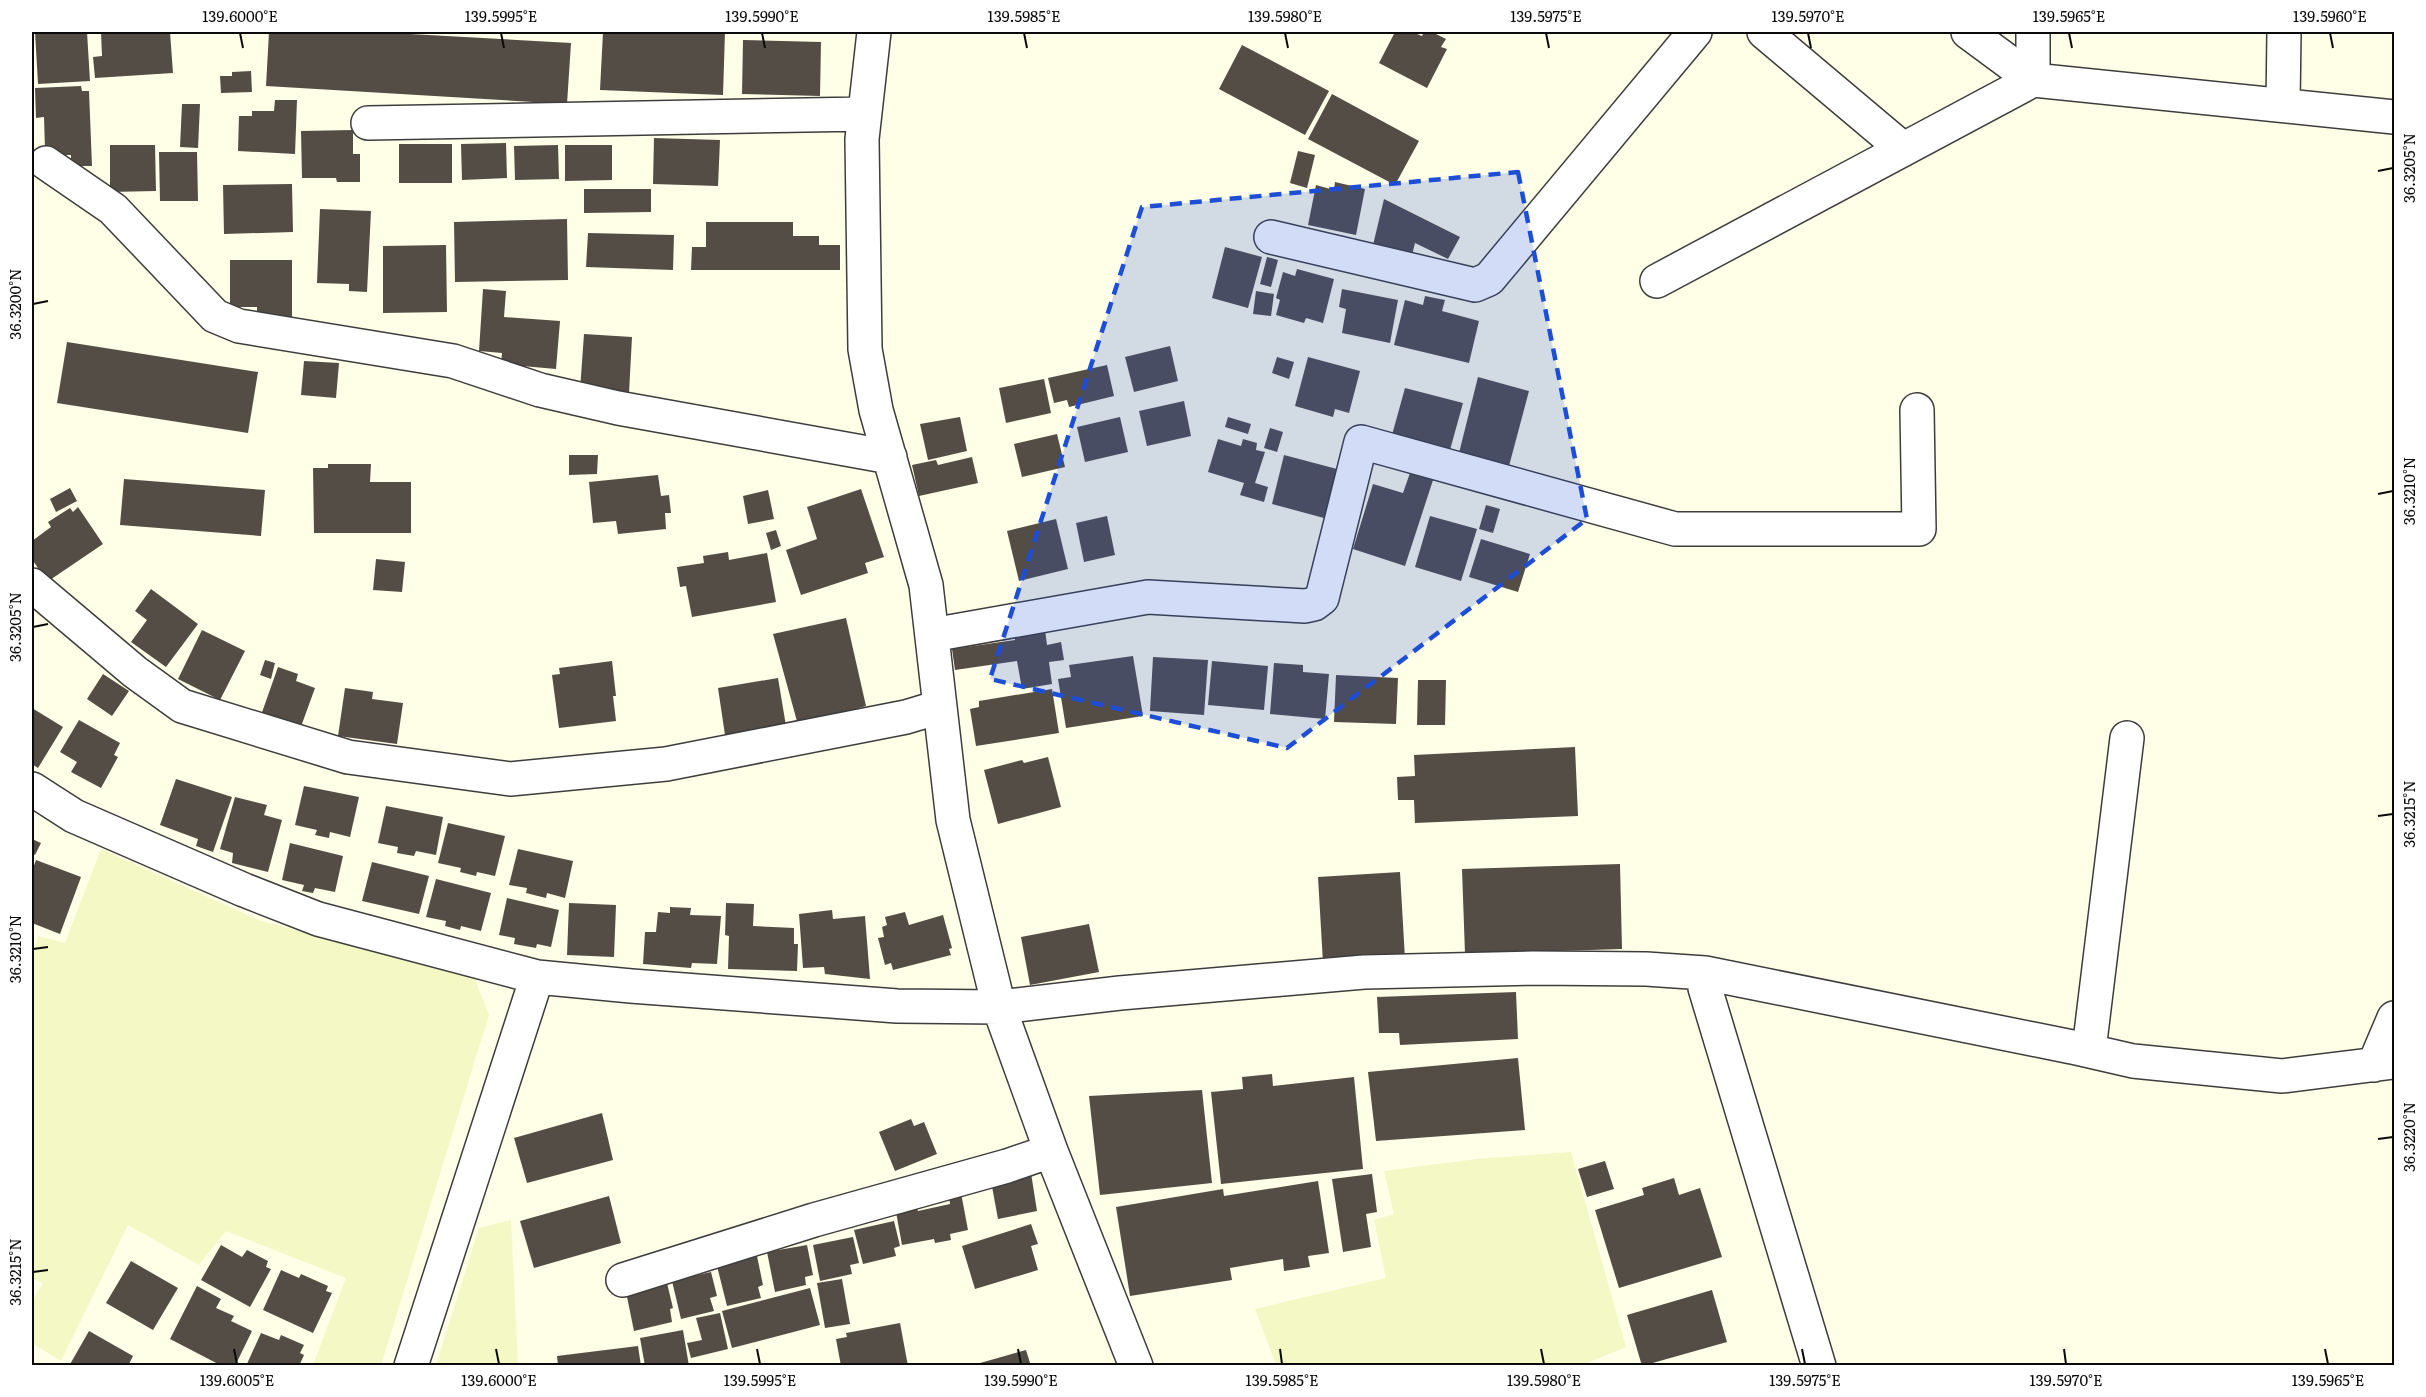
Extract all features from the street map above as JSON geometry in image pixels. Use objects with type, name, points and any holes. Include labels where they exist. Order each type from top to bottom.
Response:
[{"type":"street","points":[[874,32],[862,139],[865,349],[876,410],[926,585],[953,820],[999,1006],[1051,1151],[1136,1365]]},
{"type":"street","points":[[1271,237],[1475,285],[1489,279],[1695,32]]},
{"type":"street","points":[[1764,32],[1903,149]]},
{"type":"street","points":[[1968,32],[2033,80],[2394,117]]},
{"type":"street","points":[[2033,32],[2033,80]]},
{"type":"street","points":[[2283,105],[2284,32]]},
{"type":"street","points":[[1657,280],[2033,80]]},
{"type":"street","points":[[368,123],[864,114]]},
{"type":"street","points":[[46,163],[113,209],[215,316],[239,326],[453,361],[540,390],[618,408],[890,457]]},
{"type":"street","points":[[932,634],[1148,597],[1305,606],[1314,604],[1322,598],[1361,442],[1675,530],[1919,529],[1917,410]]},
{"type":"street","points":[[32,585],[135,672],[182,706],[348,757],[510,779],[666,764],[906,717],[939,707]]},
{"type":"street","points":[[2089,1050],[2127,738]]},
{"type":"street","points":[[32,789],[74,816],[244,890],[308,915],[537,977],[897,1006],[999,1006],[1364,972],[1533,968],[1646,969],[1705,973],[2089,1050],[2133,1061],[2282,1076],[2384,1064],[2394,1018]]},
{"type":"street","points":[[1705,973],[1705,988],[1819,1365]]},
{"type":"street","points":[[411,1365],[537,977]]},
{"type":"street","points":[[623,1280],[814,1220],[1007,1166],[1051,1151]]},
{"type":"highlighted area","points":[[1518,172],[1587,519],[1287,748],[990,679],[1142,207]]},
{"type":"green space","points":[[101,849],[261,921],[474,977],[489,1015],[381,1365],[313,1365],[346,1278],[226,1231],[199,1265],[128,1225],[61,1361],[32,1343],[32,1302],[43,1283],[32,1278],[32,961],[38,936],[65,943]]},
{"type":"green space","points":[[1571,1152],[1626,1347],[1582,1365],[1276,1365],[1255,1309],[1386,1278],[1374,1220],[1394,1214],[1384,1171],[1477,1159]]},
{"type":"green space","points":[[511,1220],[518,1365],[436,1365],[479,1228]]},
{"type":"building","points":[[35,32],[87,32],[90,81],[38,84]]},
{"type":"building","points":[[101,32],[170,32],[173,73],[95,78],[93,57],[102,56]]},
{"type":"building","points":[[269,32],[374,32],[571,43],[567,104],[266,86]]},
{"type":"building","points":[[603,32],[725,32],[723,95],[600,90]]},
{"type":"building","points":[[1395,32],[1412,32],[1422,36],[1424,32],[1432,32],[1446,39],[1441,47],[1447,49],[1427,88],[1379,63]]},
{"type":"building","points":[[743,40],[821,42],[820,96],[742,94]]},
{"type":"building","points":[[1242,45],[1329,91],[1305,135],[1219,89]]},
{"type":"building","points":[[251,71],[252,92],[221,93],[220,76],[232,76],[232,72]]},
{"type":"building","points":[[81,86],[82,91],[89,91],[92,166],[71,166],[71,155],[52,155],[45,150],[44,117],[36,118],[35,88]]},
{"type":"building","points":[[1332,94],[1419,141],[1395,185],[1308,139]]},
{"type":"building","points":[[275,100],[297,100],[295,154],[238,151],[239,116],[252,116],[252,111],[274,111]]},
{"type":"building","points":[[182,104],[200,104],[198,148],[180,147]]},
{"type":"building","points":[[353,130],[353,154],[360,154],[360,182],[337,182],[336,178],[302,178],[301,131]]},
{"type":"building","points":[[654,138],[720,140],[718,186],[653,184]]},
{"type":"building","points":[[506,143],[507,178],[462,180],[461,144]]},
{"type":"building","points":[[399,144],[452,144],[452,183],[399,183]]},
{"type":"building","points":[[110,145],[155,145],[156,191],[110,192]]},
{"type":"building","points":[[558,145],[559,179],[515,180],[514,146]]},
{"type":"building","points":[[565,145],[612,145],[612,180],[565,181]]},
{"type":"building","points":[[1298,151],[1315,155],[1307,188],[1290,183]]},
{"type":"building","points":[[159,152],[197,152],[198,201],[160,201]]},
{"type":"building","points":[[1335,182],[1365,189],[1356,235],[1308,225],[1316,185],[1334,190]]},
{"type":"building","points":[[292,184],[293,232],[224,234],[223,185]]},
{"type":"building","points":[[584,189],[651,189],[651,212],[584,213]]},
{"type":"building","points":[[1384,199],[1460,237],[1448,259],[1415,243],[1412,255],[1373,245]]},
{"type":"building","points":[[320,209],[371,211],[367,292],[349,291],[349,284],[317,283]]},
{"type":"building","points":[[567,219],[568,280],[455,282],[454,222]]},
{"type":"building","points":[[706,222],[793,222],[793,236],[819,236],[819,245],[840,245],[840,270],[691,270],[692,247],[706,247]]},
{"type":"building","points":[[588,233],[674,235],[673,270],[586,267]]},
{"type":"building","points":[[446,245],[447,312],[383,313],[383,246]]},
{"type":"building","points":[[1225,247],[1262,257],[1248,308],[1212,298]]},
{"type":"building","points":[[1267,257],[1278,260],[1271,287],[1260,284]]},
{"type":"building","points":[[230,260],[292,260],[292,320],[257,320],[257,307],[230,307]]},
{"type":"building","points":[[1297,269],[1334,279],[1323,323],[1306,318],[1304,323],[1276,315],[1280,300],[1276,298],[1283,272],[1295,276]]},
{"type":"building","points":[[483,289],[506,291],[504,317],[560,321],[556,369],[501,364],[502,353],[479,351]]},
{"type":"building","points":[[1342,289],[1398,300],[1390,343],[1342,333],[1346,309],[1339,307]]},
{"type":"building","points":[[1256,291],[1274,294],[1271,316],[1253,314]]},
{"type":"building","points":[[1425,296],[1445,300],[1442,311],[1479,321],[1469,363],[1394,345],[1405,300],[1423,305]]},
{"type":"building","points":[[584,334],[632,337],[629,393],[580,390]]},
{"type":"building","points":[[67,342],[258,372],[248,433],[57,403]]},
{"type":"building","points":[[1170,346],[1178,381],[1134,392],[1125,357]]},
{"type":"building","points":[[1277,357],[1294,362],[1289,379],[1272,373]]},
{"type":"building","points":[[1308,357],[1360,371],[1349,413],[1335,409],[1333,417],[1295,406]]},
{"type":"building","points":[[304,361],[339,363],[336,398],[301,395]]},
{"type":"building","points":[[1107,365],[1114,396],[1069,407],[1067,400],[1054,403],[1048,378]]},
{"type":"building","points":[[1478,377],[1529,391],[1509,466],[1459,453]]},
{"type":"building","points":[[1044,379],[1051,413],[1006,423],[999,388]]},
{"type":"building","points":[[1405,388],[1463,403],[1450,450],[1392,435]]},
{"type":"building","points":[[1184,401],[1191,436],[1147,446],[1139,411]]},
{"type":"building","points":[[960,417],[967,451],[928,460],[920,424]]},
{"type":"building","points":[[1120,417],[1128,452],[1085,462],[1077,427]]},
{"type":"building","points":[[1228,417],[1251,424],[1248,434],[1225,427]]},
{"type":"building","points":[[1270,428],[1283,432],[1277,452],[1264,448]]},
{"type":"building","points":[[1057,434],[1065,467],[1022,477],[1014,444]]},
{"type":"building","points":[[1218,439],[1241,446],[1243,439],[1257,443],[1256,450],[1265,452],[1255,483],[1268,487],[1264,502],[1240,495],[1244,483],[1208,472]]},
{"type":"building","points":[[569,455],[598,455],[597,474],[569,475]]},
{"type":"building","points":[[1284,455],[1337,469],[1324,518],[1272,504]]},
{"type":"building","points":[[972,457],[978,483],[919,496],[912,465],[936,460],[938,465]]},
{"type":"building","points":[[328,464],[371,464],[370,482],[411,482],[411,533],[314,533],[313,468],[328,468]]},
{"type":"building","points":[[1411,470],[1434,477],[1405,566],[1353,549],[1373,484],[1403,493]]},
{"type":"building","points":[[658,475],[661,496],[669,495],[671,513],[665,513],[666,529],[618,534],[616,521],[593,523],[589,482]]},
{"type":"building","points":[[124,479],[265,490],[261,536],[120,525]]},
{"type":"building","points":[[70,488],[77,501],[56,512],[50,499]]},
{"type":"building","points":[[861,489],[884,557],[865,563],[868,573],[801,595],[786,550],[817,539],[807,507]]},
{"type":"building","points":[[768,490],[774,519],[748,524],[743,496]]},
{"type":"building","points":[[1486,505],[1500,509],[1493,533],[1479,529]]},
{"type":"building","points":[[78,507],[103,544],[47,582],[32,559],[32,541],[51,527],[48,522],[70,508],[73,512]]},
{"type":"building","points":[[1107,516],[1115,555],[1084,562],[1076,523]]},
{"type":"building","points":[[1430,516],[1477,529],[1461,581],[1415,567]]},
{"type":"building","points":[[1056,519],[1068,569],[1019,581],[1007,531]]},
{"type":"building","points":[[776,530],[781,546],[771,550],[766,533]]},
{"type":"building","points":[[1481,539],[1530,554],[1518,592],[1469,577]]},
{"type":"building","points":[[728,552],[729,560],[767,553],[776,602],[692,617],[686,586],[680,587],[677,567],[704,563],[703,556]]},
{"type":"building","points":[[376,559],[405,562],[402,592],[373,590]]},
{"type":"building","points":[[151,589],[198,624],[166,667],[131,642],[147,620],[135,611]]},
{"type":"building","points":[[846,618],[866,706],[798,725],[773,634]]},
{"type":"building","points":[[202,630],[245,651],[220,700],[178,679]]},
{"type":"building","points":[[1045,630],[1047,645],[1061,642],[1064,660],[1049,662],[1052,684],[1022,689],[1017,661],[955,670],[952,649],[1015,640],[1014,634]]},
{"type":"building","points":[[1133,656],[1143,716],[1066,728],[1058,679],[1071,677],[1069,665]]},
{"type":"building","points":[[1153,657],[1208,660],[1204,715],[1150,711]]},
{"type":"building","points":[[265,660],[275,663],[271,679],[260,675]]},
{"type":"building","points":[[612,661],[616,721],[559,728],[552,675],[560,674],[559,668]]},
{"type":"building","points":[[1212,661],[1268,666],[1264,710],[1208,705]]},
{"type":"building","points":[[1274,663],[1303,665],[1303,672],[1329,674],[1325,719],[1270,714]]},
{"type":"building","points":[[278,667],[298,674],[296,681],[315,688],[299,732],[260,718]]},
{"type":"building","points":[[103,674],[129,691],[112,716],[87,699]]},
{"type":"building","points":[[1336,675],[1398,678],[1396,724],[1334,722]]},
{"type":"building","points":[[778,678],[786,726],[725,735],[718,688]]},
{"type":"building","points":[[1418,680],[1446,680],[1445,725],[1417,725]]},
{"type":"building","points":[[345,688],[373,692],[372,699],[403,703],[397,744],[338,736]]},
{"type":"building","points":[[1052,689],[1059,733],[976,746],[970,709],[979,707],[979,701]]},
{"type":"building","points":[[32,708],[63,727],[38,768],[32,764]]},
{"type":"building","points":[[79,720],[120,743],[114,755],[118,757],[101,788],[71,772],[77,762],[60,752]]},
{"type":"building","points":[[1575,747],[1578,816],[1415,823],[1414,800],[1398,800],[1397,777],[1415,776],[1414,755]]},
{"type":"building","points":[[1048,757],[1061,807],[998,824],[984,770],[1022,760],[1024,763]]},
{"type":"building","points":[[176,779],[232,797],[213,852],[196,846],[198,839],[160,825]]},
{"type":"building","points":[[304,786],[359,797],[350,837],[330,832],[329,838],[315,835],[317,830],[295,825]]},
{"type":"building","points":[[235,797],[267,805],[264,815],[282,820],[268,872],[232,863],[233,853],[220,849]]},
{"type":"building","points":[[386,806],[443,817],[436,855],[416,851],[414,856],[397,853],[398,847],[378,843]]},
{"type":"building","points":[[448,823],[505,836],[495,876],[477,872],[476,876],[460,872],[461,868],[438,863]]},
{"type":"building","points":[[32,839],[41,843],[35,855],[32,853]]},
{"type":"building","points":[[290,843],[343,856],[335,892],[315,888],[313,893],[302,891],[304,885],[282,880]]},
{"type":"building","points":[[518,849],[573,861],[565,898],[547,893],[546,898],[526,893],[527,888],[509,885]]},
{"type":"building","points":[[36,860],[81,877],[60,934],[32,923],[32,871]]},
{"type":"building","points":[[372,862],[429,876],[419,914],[362,901]]},
{"type":"building","points":[[1620,864],[1622,949],[1465,954],[1462,869]]},
{"type":"building","points":[[1400,872],[1405,959],[1323,963],[1318,877]]},
{"type":"building","points":[[436,879],[491,893],[481,931],[461,926],[460,930],[445,926],[446,921],[426,917]]},
{"type":"building","points":[[507,898],[559,910],[551,947],[537,944],[536,948],[514,944],[515,938],[499,935]]},
{"type":"building","points":[[569,903],[616,905],[614,957],[567,955]]},
{"type":"building","points":[[726,903],[754,904],[753,926],[794,928],[794,944],[798,944],[797,971],[728,969],[729,936],[725,935]]},
{"type":"building","points":[[670,907],[691,908],[690,915],[721,916],[717,964],[692,963],[691,968],[643,964],[645,932],[656,932],[658,912],[670,913]]},
{"type":"building","points":[[832,910],[833,919],[865,916],[870,979],[825,974],[824,967],[803,968],[799,914]]},
{"type":"building","points":[[905,912],[909,925],[943,915],[952,948],[949,949],[951,955],[893,970],[891,963],[885,965],[878,938],[884,937],[882,927],[887,925],[885,917]]},
{"type":"building","points":[[1089,924],[1099,972],[1030,985],[1021,937]]},
{"type":"building","points":[[1516,992],[1518,1039],[1400,1045],[1399,1033],[1379,1033],[1377,997]]},
{"type":"building","points":[[1518,1058],[1525,1130],[1376,1141],[1368,1072]]},
{"type":"building","points":[[1272,1074],[1273,1086],[1354,1077],[1363,1169],[1221,1184],[1211,1092],[1243,1089],[1242,1077]]},
{"type":"building","points":[[1202,1090],[1212,1183],[1100,1195],[1089,1096]]},
{"type":"building","points":[[602,1113],[613,1160],[527,1183],[514,1138]]},
{"type":"building","points":[[911,1119],[914,1126],[924,1122],[937,1154],[895,1171],[879,1132]]},
{"type":"building","points":[[1605,1161],[1614,1189],[1587,1197],[1578,1169]]},
{"type":"building","points":[[1031,1173],[1037,1211],[998,1219],[991,1181]]},
{"type":"building","points":[[1372,1174],[1377,1212],[1366,1214],[1371,1247],[1343,1252],[1332,1179]]},
{"type":"building","points":[[1674,1178],[1679,1195],[1700,1188],[1722,1257],[1619,1288],[1595,1210],[1644,1195],[1642,1188]]},
{"type":"building","points":[[1318,1181],[1329,1253],[1308,1256],[1310,1267],[1284,1271],[1283,1259],[1230,1268],[1232,1280],[1130,1296],[1116,1207],[1223,1189],[1224,1196]]},
{"type":"building","points":[[961,1193],[968,1230],[950,1234],[951,1240],[935,1243],[934,1239],[902,1245],[896,1212],[917,1208],[918,1211],[950,1204],[949,1196]]},
{"type":"building","points":[[609,1196],[621,1243],[534,1268],[520,1221]]},
{"type":"building","points":[[894,1221],[900,1246],[894,1248],[896,1256],[863,1264],[854,1230]]},
{"type":"building","points":[[1031,1224],[1038,1244],[1031,1246],[1038,1270],[975,1289],[962,1246]]},
{"type":"building","points":[[853,1237],[859,1263],[850,1265],[852,1274],[820,1281],[813,1245]]},
{"type":"building","points":[[221,1245],[242,1257],[247,1250],[268,1261],[266,1267],[271,1269],[250,1307],[201,1280]]},
{"type":"building","points":[[807,1245],[813,1275],[805,1277],[806,1285],[775,1292],[767,1252]]},
{"type":"building","points":[[757,1256],[763,1285],[758,1287],[761,1298],[727,1306],[717,1266]]},
{"type":"building","points":[[131,1261],[178,1288],[153,1330],[106,1303]]},
{"type":"building","points":[[281,1270],[299,1278],[301,1274],[328,1286],[326,1291],[332,1293],[313,1333],[263,1310]]},
{"type":"building","points":[[711,1272],[717,1296],[710,1298],[714,1311],[681,1319],[672,1281]]},
{"type":"building","points":[[842,1279],[850,1324],[825,1328],[817,1283]]},
{"type":"building","points":[[667,1283],[673,1308],[670,1309],[672,1322],[634,1331],[626,1292]]},
{"type":"building","points":[[197,1286],[221,1299],[216,1308],[234,1316],[231,1321],[252,1331],[235,1366],[222,1366],[170,1339]]},
{"type":"building","points":[[810,1288],[820,1325],[732,1348],[722,1311]]},
{"type":"building","points":[[1712,1290],[1727,1342],[1642,1366],[1627,1315]]},
{"type":"building","points":[[720,1313],[728,1349],[691,1358],[687,1343],[702,1340],[696,1318]]},
{"type":"building","points":[[900,1323],[908,1366],[841,1366],[836,1339],[847,1337],[846,1333]]},
{"type":"building","points":[[683,1330],[689,1366],[645,1366],[640,1338]]},
{"type":"building","points":[[89,1331],[133,1356],[128,1366],[69,1366]]},
{"type":"building","points":[[261,1333],[279,1340],[281,1335],[304,1345],[300,1353],[304,1355],[299,1366],[246,1366]]},
{"type":"building","points":[[638,1346],[641,1366],[558,1366],[557,1356]]},
{"type":"building","points":[[1026,1350],[1031,1366],[973,1366],[973,1365]]}]
